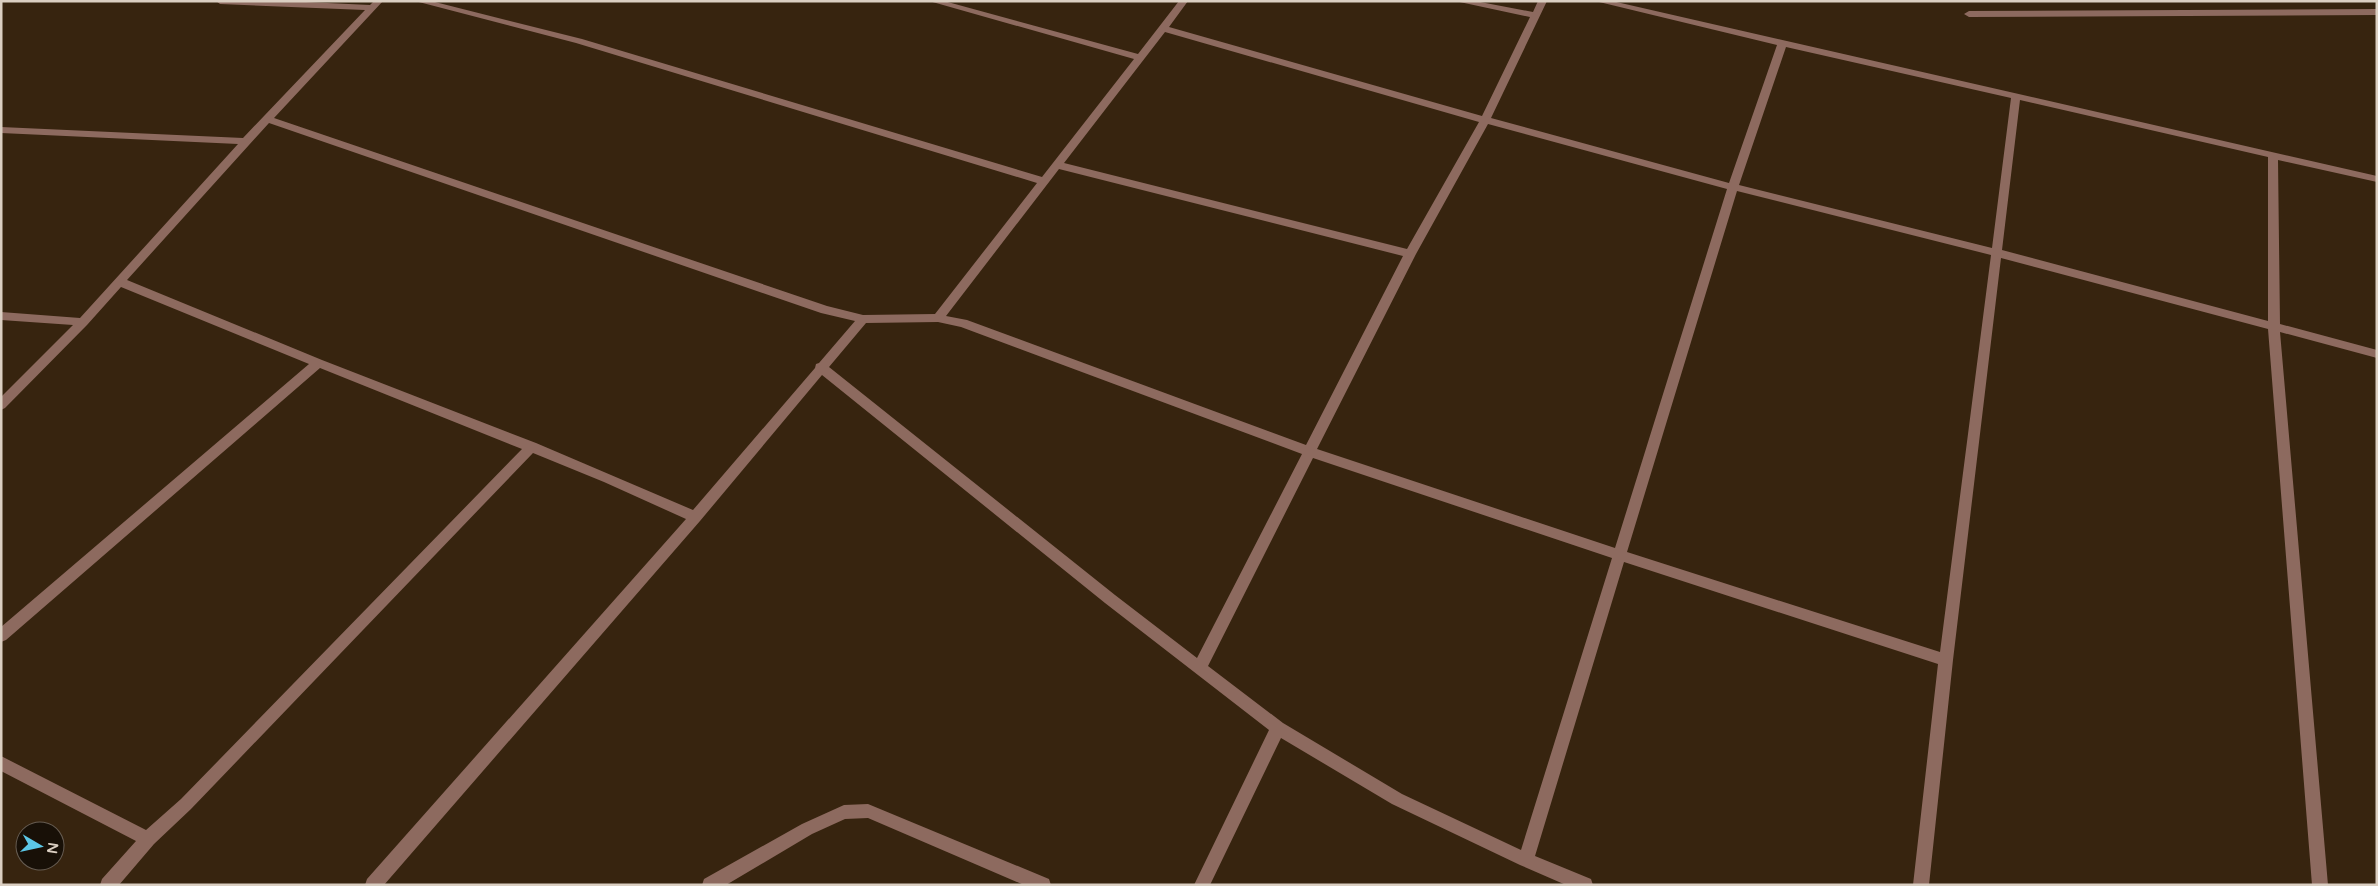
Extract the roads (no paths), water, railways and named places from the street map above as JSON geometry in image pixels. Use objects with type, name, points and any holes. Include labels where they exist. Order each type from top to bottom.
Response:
[{"type":"street","points":[[220,1],[376,4]]},
{"type":"street","points":[[419,1],[579,41],[1043,182]]},
{"type":"street","points":[[933,1],[1141,58]]},
{"type":"street","points":[[938,318],[1184,1]]},
{"type":"street","points":[[1459,1],[1537,16]]},
{"type":"street","points":[[1199,669],[1308,451],[1410,254],[1485,120],[1543,1]]},
{"type":"street","points":[[1599,1],[2016,94],[2377,178]]},
{"type":"street","points":[[1,405],[83,322],[246,141],[376,4]]},
{"type":"street","points":[[1969,14],[2377,12]]},
{"type":"street","points":[[1163,28],[1485,120],[1733,187],[1998,254],[2377,354]]},
{"type":"street","points":[[1526,860],[1733,187],[1783,42]]},
{"type":"street","points":[[1921,885],[1946,660],[1998,254],[2016,94]]},
{"type":"street","points":[[268,119],[825,310],[863,319],[938,318],[963,323],[1308,451],[1619,555],[1946,660]]},
{"type":"street","points":[[1,130],[246,141]]},
{"type":"street","points":[[2273,155],[2274,326],[2320,885]]},
{"type":"street","points":[[1057,165],[1306,226],[1410,254]]},
{"type":"street","points":[[120,282],[318,363],[532,446],[695,517]]},
{"type":"street","points":[[1,316],[83,322]]},
{"type":"street","points":[[373,885],[695,517],[820,367],[863,319]]},
{"type":"street","points":[[1,636],[318,363]]},
{"type":"street","points":[[820,367],[1199,669],[1278,728],[1397,799],[1579,884]]},
{"type":"street","points":[[108,885],[148,839],[186,804],[532,446]]},
{"type":"street","points":[[1202,885],[1278,728]]},
{"type":"street","points":[[1,763],[148,839]]},
{"type":"street","points":[[710,885],[807,829],[844,812],[868,811],[1043,885]]}]
